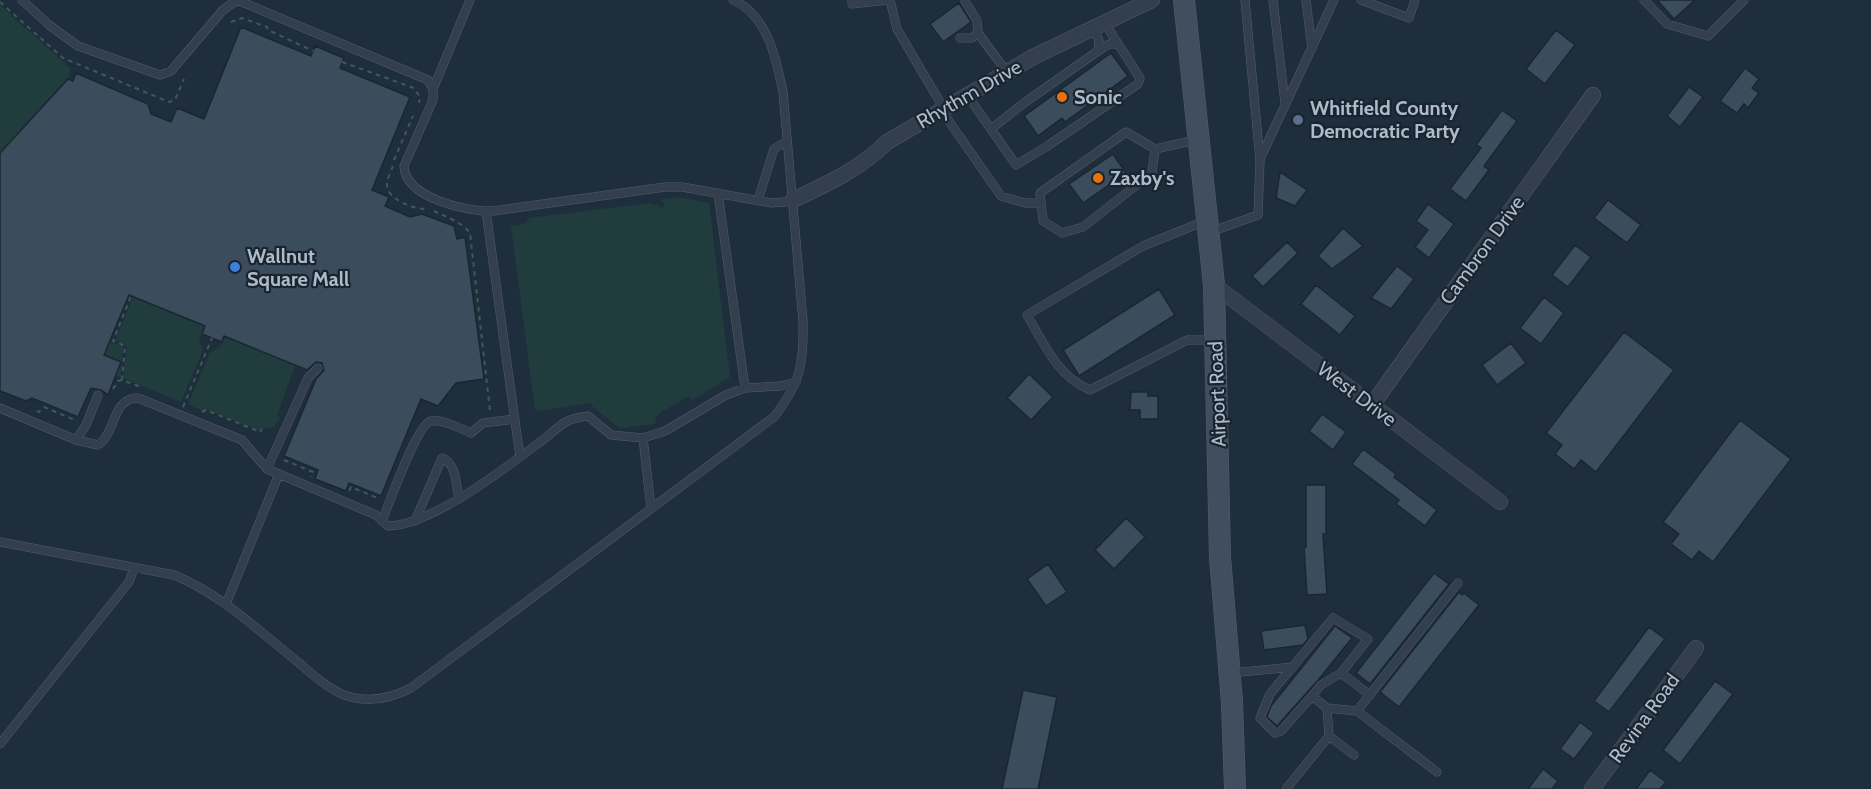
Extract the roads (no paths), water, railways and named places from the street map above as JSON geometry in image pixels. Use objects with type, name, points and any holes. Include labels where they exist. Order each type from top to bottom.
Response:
[{"type":"street","name":"Rhythm Drive","points":[[793,200],[825,185],[876,153],[887,142],[1006,71],[1152,0]]},
{"type":"street","name":"Airport Road","points":[[1184,0],[1214,285],[1220,556],[1230,673],[1235,789]]},
{"type":"street","name":"Cambron Drive","points":[[1372,405],[1593,95]]},
{"type":"street","name":"West Drive","points":[[1214,285],[1500,502]]},
{"type":"street","name":"Revina Road","points":[[1592,789],[1696,648]]},
{"type":"lane","points":[[22,0],[49,25],[78,46],[160,75],[171,71],[223,10],[237,0],[426,78],[433,89]]},
{"type":"lane","points":[[470,0],[433,89],[433,100],[404,166],[404,174],[415,188],[456,207],[486,211],[665,187],[772,202],[793,200]]},
{"type":"lane","points":[[0,542],[174,575],[197,584],[226,604],[337,692],[362,699],[387,698],[411,688],[774,417],[796,382],[804,356],[803,321],[783,92],[773,49],[756,20],[733,0]]},
{"type":"lane","points":[[852,0],[852,4],[889,0],[897,29],[944,109],[946,117],[1001,196],[1025,203],[1041,203]]},
{"type":"lane","points":[[1215,340],[1187,340],[1090,390],[1067,377],[1048,351],[1027,315],[1143,246],[1207,226],[1258,215],[1260,160],[1245,0]]},
{"type":"lane","points":[[1273,0],[1285,104]]},
{"type":"lane","points":[[1306,0],[1312,49]]},
{"type":"lane","points":[[1260,160],[1334,0]]},
{"type":"lane","points":[[1361,0],[1373,2],[1409,18],[1415,0]]},
{"type":"lane","points":[[1644,0],[1667,24],[1708,36],[1744,0]]},
{"type":"lane","points":[[965,1],[977,21],[978,33],[1006,71]]},
{"type":"lane","points":[[967,95],[1016,165],[1047,147],[1138,84],[1140,78],[1118,45],[1099,24]]},
{"type":"lane","points":[[1098,51],[1099,24]]},
{"type":"lane","points":[[960,38],[972,38],[978,33]]},
{"type":"lane","points":[[991,129],[1098,51],[1109,44],[1118,45]]},
{"type":"lane","points":[[1155,149],[1152,173],[1083,227],[1062,233],[1043,221],[1040,193],[1126,132],[1155,149],[1197,140]]},
{"type":"lane","points":[[758,200],[774,148],[787,141]]},
{"type":"lane","points":[[718,193],[745,388]]},
{"type":"lane","points":[[486,211],[520,456]]},
{"type":"lane","points":[[267,469],[308,378],[318,368]]},
{"type":"lane","points":[[0,408],[92,445],[103,442],[108,436],[123,404],[133,398],[138,398],[242,440],[267,469],[376,515],[388,526],[400,526],[459,499],[566,421],[588,416],[611,435],[643,438],[665,431],[726,395],[745,388],[781,386],[796,382]]},
{"type":"lane","points":[[76,440],[86,425],[98,395]]},
{"type":"lane","points":[[382,520],[411,449],[424,425],[430,421],[442,422],[471,433],[483,423],[515,419]]},
{"type":"lane","points":[[643,438],[651,508]]},
{"type":"lane","points":[[415,521],[442,458],[448,460],[453,468],[459,499]]},
{"type":"lane","points":[[226,604],[279,474]]},
{"type":"lane","points":[[0,744],[129,582],[134,567]]},
{"type":"lane","points":[[1357,711],[1458,583]]},
{"type":"lane","points":[[1333,618],[1368,639],[1341,673],[1321,685],[1281,731],[1275,733],[1260,718],[1270,694],[1293,667],[1333,618]]},
{"type":"lane","points":[[1230,673],[1293,667]]},
{"type":"lane","points":[[1341,673],[1370,695]]},
{"type":"lane","points":[[1312,696],[1328,708],[1357,711],[1437,772]]},
{"type":"lane","points":[[1286,789],[1329,736],[1328,708]]},
{"type":"lane","points":[[1329,736],[1354,755]]},
{"type":"place","name":"Sonic","points":[[1062,97]]},
{"type":"place","name":"Whitfield County Democratic Party","points":[[1298,120]]},
{"type":"place","name":"Zaxby's","points":[[1098,178]]},
{"type":"place","name":"Wallnut Square Mall","points":[[235,267]]}]
